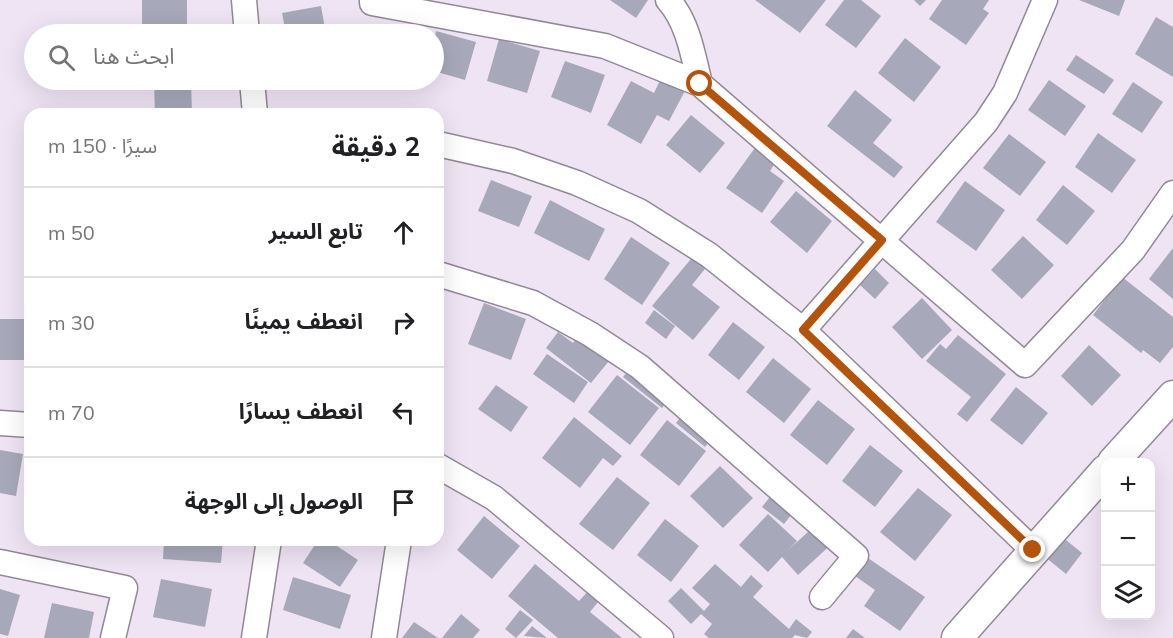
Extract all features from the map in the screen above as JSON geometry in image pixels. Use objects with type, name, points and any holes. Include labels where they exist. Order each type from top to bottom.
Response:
[{"type":"street","points":[[244,0],[246,24]]},
{"type":"street","points":[[372,0],[372,3],[605,46],[700,84],[1025,365],[1133,250],[1173,194]]},
{"type":"street","points":[[668,0],[676,8],[690,41],[700,84]]},
{"type":"street","points":[[803,330],[986,122],[1005,93],[1045,0]]},
{"type":"street","points":[[253,90],[254,108]]},
{"type":"street","points":[[444,145],[513,161],[577,183],[639,212],[709,255],[803,330],[1033,550]]},
{"type":"street","points":[[444,276],[533,303],[590,334],[640,367],[856,556],[822,597]]},
{"type":"street","points":[[1117,458],[1173,396]]},
{"type":"street","points":[[0,423],[24,425]]},
{"type":"street","points":[[444,469],[494,498],[662,638]]},
{"type":"street","points":[[957,638],[1101,475]]},
{"type":"street","points":[[254,638],[268,546]]},
{"type":"street","points":[[384,638],[398,546]]},
{"type":"street","points":[[0,562],[125,588],[113,638]]},
{"type":"building","points":[[142,0],[187,0],[187,24],[142,24]]},
{"type":"building","points":[[610,0],[648,0],[636,18]]},
{"type":"building","points":[[755,0],[826,0],[800,33]]},
{"type":"building","points":[[844,0],[861,0],[881,16],[856,48],[825,25]]},
{"type":"building","points":[[914,0],[926,0],[920,6]]},
{"type":"building","points":[[942,0],[989,0],[983,9],[989,13],[966,45],[929,19]]},
{"type":"building","points":[[1079,0],[1125,0],[1119,16]]},
{"type":"building","points":[[321,6],[324,24],[284,24],[282,13]]},
{"type":"building","points":[[1156,17],[1173,27],[1173,77],[1135,54]]},
{"type":"building","points":[[444,33],[476,42],[465,80],[444,74]]},
{"type":"building","points":[[905,38],[941,67],[914,102],[878,73]]},
{"type":"building","points":[[499,39],[540,51],[527,93],[487,81]]},
{"type":"building","points":[[1076,55],[1114,80],[1104,94],[1066,70]]},
{"type":"building","points":[[565,61],[605,75],[591,113],[551,97]]},
{"type":"building","points":[[662,76],[686,89],[669,121],[657,115],[641,144],[607,125],[631,81],[654,93]]},
{"type":"building","points":[[1049,80],[1086,106],[1065,136],[1028,110]]},
{"type":"building","points":[[1133,82],[1163,102],[1142,133],[1112,114]]},
{"type":"building","points":[[154,90],[191,90],[192,108],[155,108]]},
{"type":"building","points":[[855,90],[892,120],[873,143],[903,167],[894,178],[827,126]]},
{"type":"building","points":[[691,115],[725,143],[700,173],[666,145]]},
{"type":"building","points":[[1098,133],[1136,160],[1112,193],[1075,167]]},
{"type":"building","points":[[1009,134],[1046,162],[1020,196],[983,168]]},
{"type":"building","points":[[757,145],[777,160],[770,171],[784,181],[762,213],[726,188]]},
{"type":"building","points":[[491,180],[532,196],[519,227],[478,211]]},
{"type":"building","points":[[965,181],[1005,210],[976,251],[936,222]]},
{"type":"building","points":[[1063,185],[1095,211],[1067,245],[1036,220]]},
{"type":"building","points":[[796,191],[832,221],[807,253],[770,222]]},
{"type":"building","points":[[550,200],[605,229],[589,261],[534,233]]},
{"type":"building","points":[[1023,236],[1054,265],[1022,299],[991,270]]},
{"type":"building","points":[[631,237],[670,263],[642,305],[604,279]]},
{"type":"building","points":[[1173,248],[1173,299],[1149,279]]},
{"type":"building","points":[[695,254],[708,265],[692,285],[720,307],[693,340],[652,306]]},
{"type":"building","points":[[875,269],[889,283],[875,299],[860,285]]},
{"type":"building","points":[[1122,277],[1173,317],[1173,347],[1160,363],[1143,350],[1141,353],[1093,315]]},
{"type":"building","points":[[922,298],[952,330],[922,359],[892,327]]},
{"type":"building","points":[[484,303],[526,319],[511,360],[468,344]]},
{"type":"building","points":[[654,310],[675,326],[666,339],[645,323]]},
{"type":"building","points":[[0,319],[24,319],[24,360],[0,360]]},
{"type":"building","points":[[733,322],[765,347],[739,380],[708,355]]},
{"type":"building","points":[[586,327],[617,351],[591,383],[546,348],[558,332],[573,343]]},
{"type":"building","points":[[958,335],[1006,374],[967,422],[957,414],[971,397],[926,361],[940,344],[946,349]]},
{"type":"building","points":[[1089,345],[1121,375],[1092,406],[1061,376]]},
{"type":"building","points":[[547,354],[588,382],[574,403],[533,374]]},
{"type":"building","points":[[773,358],[811,389],[784,423],[746,392]]},
{"type":"building","points":[[631,367],[670,398],[662,408],[623,377]]},
{"type":"building","points":[[617,375],[659,408],[630,445],[588,412]]},
{"type":"building","points":[[496,385],[528,407],[511,432],[478,409]]},
{"type":"building","points":[[1016,387],[1048,413],[1022,445],[990,420]]},
{"type":"building","points":[[818,400],[855,429],[827,465],[790,435]]},
{"type":"building","points":[[683,414],[712,438],[705,447],[676,423]]},
{"type":"building","points":[[574,417],[622,456],[613,466],[603,458],[580,488],[542,458]]},
{"type":"building","points":[[667,420],[706,451],[679,486],[640,455]]},
{"type":"building","points":[[870,445],[903,471],[875,507],[842,481]]},
{"type":"building","points":[[0,450],[23,454],[16,496],[0,493]]},
{"type":"building","points":[[720,466],[753,498],[723,528],[690,496]]},
{"type":"building","points":[[617,477],[650,503],[613,550],[579,524]]},
{"type":"building","points":[[918,488],[952,515],[915,561],[880,532]]},
{"type":"building","points":[[773,493],[795,510],[784,524],[762,507]]},
{"type":"building","points":[[768,514],[797,541],[787,551],[820,521],[837,539],[798,575],[782,557],[768,572],[739,545]]},
{"type":"building","points":[[484,516],[520,546],[492,579],[457,550]]},
{"type":"building","points":[[665,519],[699,546],[671,582],[637,555]]},
{"type":"building","points":[[1061,536],[1082,553],[1066,574],[1044,556]]},
{"type":"building","points":[[164,546],[222,546],[221,563],[163,559]]},
{"type":"building","points":[[314,546],[337,546],[358,560],[340,587],[303,563]]},
{"type":"building","points":[[868,558],[925,597],[900,631],[864,606],[875,590],[855,576]]},
{"type":"building","points":[[535,564],[579,601],[591,588],[602,597],[590,612],[622,638],[558,638],[508,596]]},
{"type":"building","points":[[715,564],[741,587],[751,575],[763,586],[753,597],[789,629],[796,619],[812,632],[807,638],[795,635],[792,638],[709,638],[704,634],[712,624],[701,614],[691,624],[668,601],[681,588],[704,611],[710,604],[692,588]]},
{"type":"building","points":[[293,577],[351,595],[340,629],[283,610]]},
{"type":"building","points":[[161,579],[212,589],[205,627],[153,617]]},
{"type":"building","points":[[0,589],[20,595],[8,636],[0,634]]},
{"type":"building","points":[[52,603],[94,612],[89,638],[44,638]]},
{"type":"building","points":[[520,610],[533,620],[516,638],[505,629]]},
{"type":"building","points":[[461,614],[480,630],[473,638],[442,638]]},
{"type":"building","points":[[414,622],[438,638],[402,638]]},
{"type":"building","points":[[532,626],[547,638],[524,636]]},
{"type":"building","points":[[853,629],[865,638],[846,638]]},
{"type":"route","points":[[700,84],[882,240],[803,330],[1033,550]]}]
